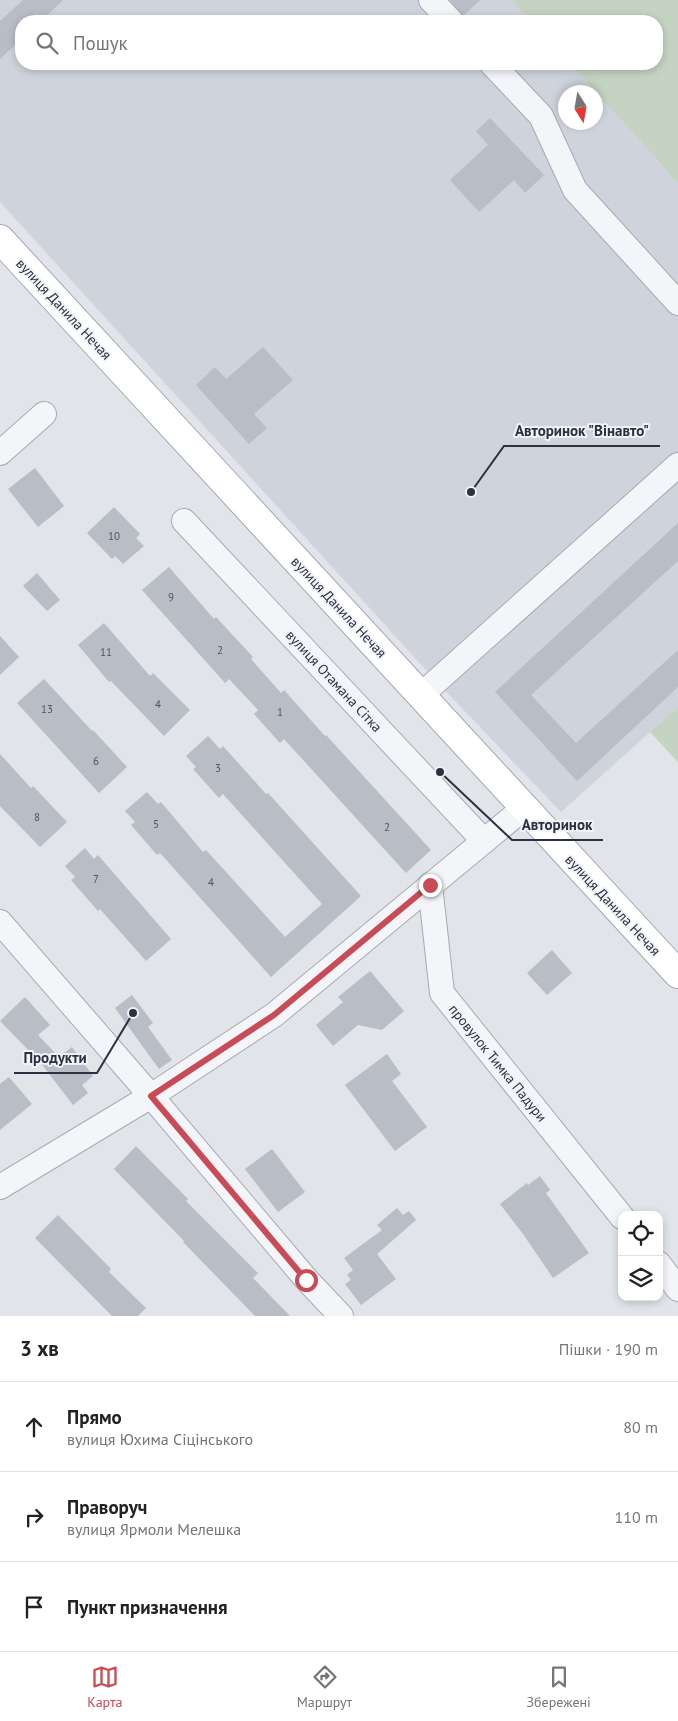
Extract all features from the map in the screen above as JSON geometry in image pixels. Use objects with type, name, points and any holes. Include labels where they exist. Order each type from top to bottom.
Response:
[{"type":"main road","name":"вулиця Данила Нечая","points":[[0,239],[678,974]]},
{"type":"street","points":[[431,0],[445,15]]},
{"type":"street","points":[[498,70],[541,116],[575,190],[678,304]]},
{"type":"street","points":[[0,453],[44,414]]},
{"type":"street","points":[[420,696],[678,465]]},
{"type":"street","name":"вулиця Отамана Сітка","points":[[184,521],[484,841]]},
{"type":"street","points":[[0,1187],[151,1096],[274,1015],[524,808]]},
{"type":"street","name":"провулок Тимка Падури","points":[[430,885],[442,993],[618,1212]]},
{"type":"street","points":[[0,922],[151,1096],[306,1280],[340,1316]]},
{"type":"street","points":[[663,1269],[678,1289]]},
{"type":"shaded area","points":[[0,0],[511,0],[525,15],[15,15],[15,70],[576,70],[590,85],[558,85],[558,130],[603,130],[603,100],[678,183],[678,707],[561,812],[436,681],[0,202]]},
{"type":"green space","points":[[511,0],[678,0],[678,183],[603,100],[603,85],[590,85],[576,70],[663,70],[663,15],[525,15]]},
{"type":"green space","points":[[678,707],[678,762],[650,732]]},
{"type":"building","points":[[23,0],[63,0],[47,15],[15,15],[15,45],[0,59],[0,21]]},
{"type":"building","points":[[450,0],[480,0],[464,15]]},
{"type":"building","points":[[490,118],[544,175],[525,193],[514,180],[479,212],[450,180],[488,145],[476,131]]},
{"type":"building","points":[[263,347],[293,380],[254,414],[267,428],[249,444],[196,385],[215,367],[226,379]]},
{"type":"building","points":[[35,468],[64,506],[38,527],[8,489]]},
{"type":"building","points":[[114,507],[140,534],[136,538],[144,546],[123,564],[115,556],[112,559],[87,533]]},
{"type":"building","points":[[678,523],[678,561],[531,695],[576,743],[678,650],[678,687],[577,781],[495,692]]},
{"type":"building","points":[[169,567],[214,619],[216,617],[253,657],[251,659],[281,693],[284,690],[431,850],[406,873],[284,739],[280,743],[254,714],[258,710],[229,679],[225,683],[142,590]]},
{"type":"building","points":[[37,573],[60,600],[47,611],[23,586]]},
{"type":"building","points":[[104,623],[150,676],[153,673],[190,710],[164,736],[111,681],[109,682],[78,645]]},
{"type":"building","points":[[0,636],[19,657],[0,675]]},
{"type":"building","points":[[44,679],[127,767],[99,793],[17,703]]},
{"type":"building","points":[[208,736],[220,749],[223,746],[266,794],[268,793],[361,896],[271,977],[160,853],[157,855],[131,825],[135,822],[125,811],[147,792],[158,804],[161,802],[203,852],[206,850],[285,937],[322,904],[223,794],[219,798],[193,769],[196,767],[186,756]]},
{"type":"building","points":[[0,754],[31,788],[33,786],[67,822],[40,847],[0,806]]},
{"type":"building","points":[[85,848],[94,859],[98,855],[171,939],[146,961],[100,909],[98,911],[71,880],[75,877],[65,866]]},
{"type":"building","points":[[552,950],[572,973],[547,995],[527,973]]},
{"type":"building","points":[[370,971],[404,1011],[382,1030],[358,1025],[333,1046],[316,1025],[343,1002],[338,997]]},
{"type":"building","points":[[132,995],[153,1023],[148,1027],[172,1060],[159,1069],[115,1008]]},
{"type":"building","points":[[25,997],[50,1025],[38,1035],[59,1057],[72,1047],[93,1076],[82,1085],[88,1093],[73,1105],[34,1054],[0,1021]]},
{"type":"building","points":[[387,1054],[401,1074],[392,1081],[427,1127],[395,1151],[345,1085]]},
{"type":"building","points":[[9,1077],[32,1104],[0,1130],[0,1084]]},
{"type":"building","points":[[136,1146],[188,1199],[186,1201],[258,1273],[253,1278],[290,1316],[255,1316],[114,1169]]},
{"type":"building","points":[[272,1149],[305,1192],[278,1212],[245,1169]]},
{"type":"building","points":[[540,1176],[550,1190],[546,1193],[589,1253],[553,1278],[500,1204],[527,1183],[528,1185]]},
{"type":"building","points":[[397,1208],[403,1215],[409,1211],[416,1220],[377,1254],[396,1279],[361,1305],[345,1284],[351,1280],[347,1275],[353,1270],[344,1258],[382,1230],[377,1225]]},
{"type":"building","points":[[58,1215],[111,1269],[109,1272],[146,1308],[138,1316],[112,1316],[35,1238]]},
{"type":"place","name":"Авторинок \"Вінавто\"","points":[[471,492]]},
{"type":"place","name":"Авторинок","points":[[440,772]]},
{"type":"place","name":"Продукти","points":[[133,1013]]},
{"type":"route","points":[[306,1280],[151,1096],[274,1015],[430,885]]}]
